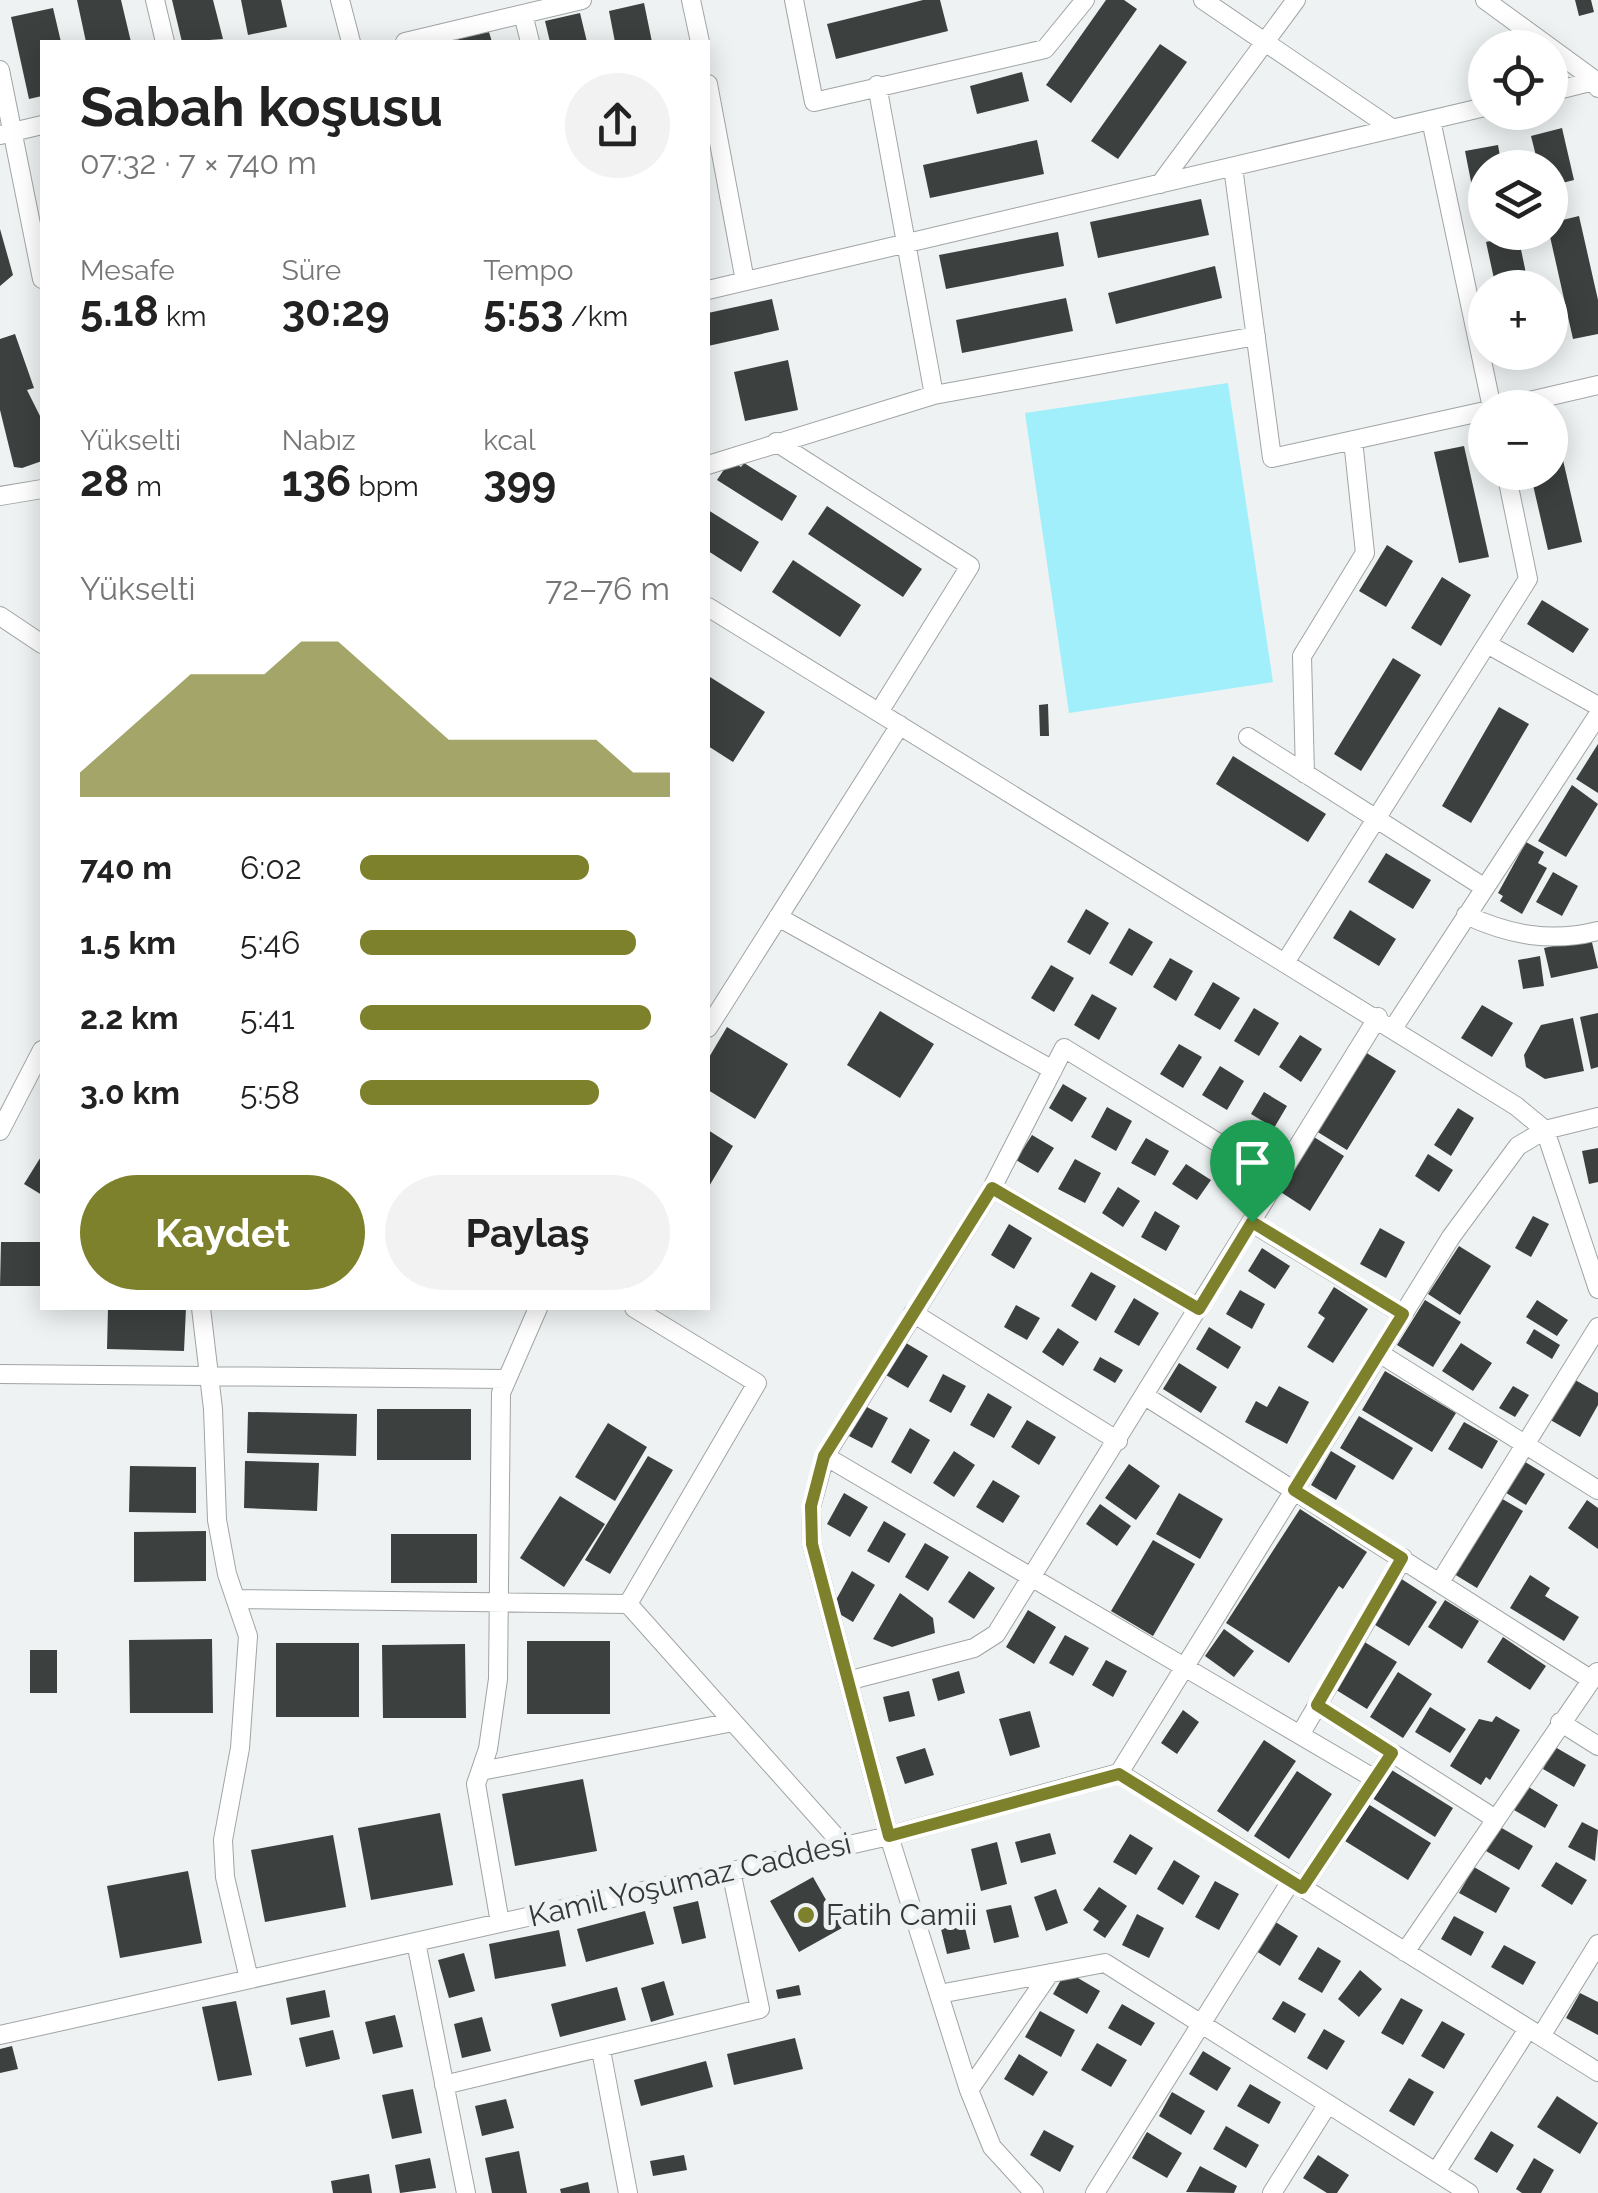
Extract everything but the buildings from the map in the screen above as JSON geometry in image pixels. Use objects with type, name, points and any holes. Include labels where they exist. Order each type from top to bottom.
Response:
[{"type":"street","points":[[155,0],[165,40]]},
{"type":"street","points":[[340,0],[350,40]]},
{"type":"street","points":[[413,40],[582,0]]},
{"type":"street","points":[[692,0],[700,40]]},
{"type":"street","points":[[794,0],[814,102],[1045,49],[1085,0]]},
{"type":"street","points":[[1203,0],[1393,129]]},
{"type":"street","points":[[1160,184],[1296,0]]},
{"type":"street","points":[[1485,0],[1597,83]]},
{"type":"street","points":[[523,14],[530,40]]},
{"type":"street","points":[[0,70],[6,133],[40,271]]},
{"type":"street","points":[[1568,89],[1597,83]]},
{"type":"street","points":[[878,85],[934,396]]},
{"type":"street","points":[[710,94],[746,281]]},
{"type":"street","points":[[710,290],[1468,111]]},
{"type":"street","points":[[1431,120],[1491,390]]},
{"type":"street","points":[[6,133],[40,125]]},
{"type":"street","points":[[1233,166],[1272,458],[1468,414]]},
{"type":"street","points":[[710,464],[934,396],[1256,336]]},
{"type":"street","points":[[1568,392],[1598,385]]},
{"type":"street","points":[[1305,774],[1302,656],[1365,552],[1354,440]]},
{"type":"street","points":[[776,442],[970,566],[878,712]]},
{"type":"street","points":[[0,496],[40,490]]},
{"type":"street","points":[[1286,961],[1528,579],[1510,490]]},
{"type":"street","points":[[710,608],[1386,1022],[1516,1106],[1544,1130],[1598,1289]]},
{"type":"street","points":[[0,616],[40,643]]},
{"type":"street","points":[[851,1680],[974,1648],[996,1634],[1278,1180],[1386,1022],[1466,915],[1597,717],[1487,644]]},
{"type":"street","points":[[710,1025],[900,726]]},
{"type":"street","points":[[1248,737],[1484,888]]},
{"type":"street","points":[[1466,915],[1506,933],[1548,937],[1598,931]]},
{"type":"street","points":[[778,918],[1053,1070]]},
{"type":"street","points":[[1034,2193],[992,2147],[969,2090],[889,1836],[851,1680],[812,1544],[811,1506],[824,1456],[992,1188],[1064,1048],[1278,1180]]},
{"type":"street","points":[[0,1131],[40,1054]]},
{"type":"street","points":[[1598,1116],[1544,1130],[1518,1146],[1451,1237],[1119,1774],[1598,2072]]},
{"type":"street","points":[[992,1188],[1199,1309]]},
{"type":"street","points":[[1252,1222],[1403,1314]]},
{"type":"street","points":[[200,1310],[217,1520],[227,1574],[248,1636],[240,1748],[224,1840],[226,1877],[249,1979]]},
{"type":"street","points":[[500,1923],[476,1784],[498,1680],[501,1393],[537,1310]]},
{"type":"street","points":[[628,1604],[757,1383],[637,1310]]},
{"type":"street","points":[[913,1314],[1118,1441]]},
{"type":"street","points":[[1440,1582],[1598,1327]]},
{"type":"street","points":[[1379,1354],[1598,1490]]},
{"type":"street","points":[[0,1374],[507,1379]]},
{"type":"street","points":[[1146,1396],[1595,1676],[1405,1952]]},
{"type":"street","points":[[824,1456],[1375,1779]]},
{"type":"street","points":[[1300,1735],[1402,1558]]},
{"type":"street","points":[[237,1599],[628,1604],[844,1846]]},
{"type":"street","points":[[1317,1705],[1494,1818]]},
{"type":"street","points":[[480,1771],[733,1722]]},
{"type":"street","points":[[1560,1722],[1598,1746]]},
{"type":"street","points":[[1095,2193],[1201,2023],[1392,1753]]},
{"type":"street","name":"Kamil Yoşumaz Caddesi","points":[[0,2034],[889,1836],[1119,1774]]},
{"type":"street","points":[[444,2085],[760,2009],[732,1871]]},
{"type":"street","points":[[416,1942],[466,2193]]},
{"type":"street","points":[[1436,2172],[1598,1944]]},
{"type":"street","points":[[940,1994],[1105,1962],[1468,2193]]},
{"type":"street","points":[[969,2090],[1050,1973]]},
{"type":"street","points":[[602,2050],[628,2193]]},
{"type":"street","points":[[1272,2193],[1328,2104]]},
{"type":"shaded area","points":[[1228,383],[1273,682],[1069,713],[1025,413]]},
{"type":"place","name":"Fatih Camii","points":[[806,1915]]},
{"type":"route","points":[[992,1188],[1199,1309],[1252,1222],[1403,1314],[1294,1490],[1402,1558],[1317,1705],[1392,1753],[1302,1888],[1119,1774],[889,1836],[851,1680],[812,1544],[811,1506],[824,1456],[992,1188]]}]
